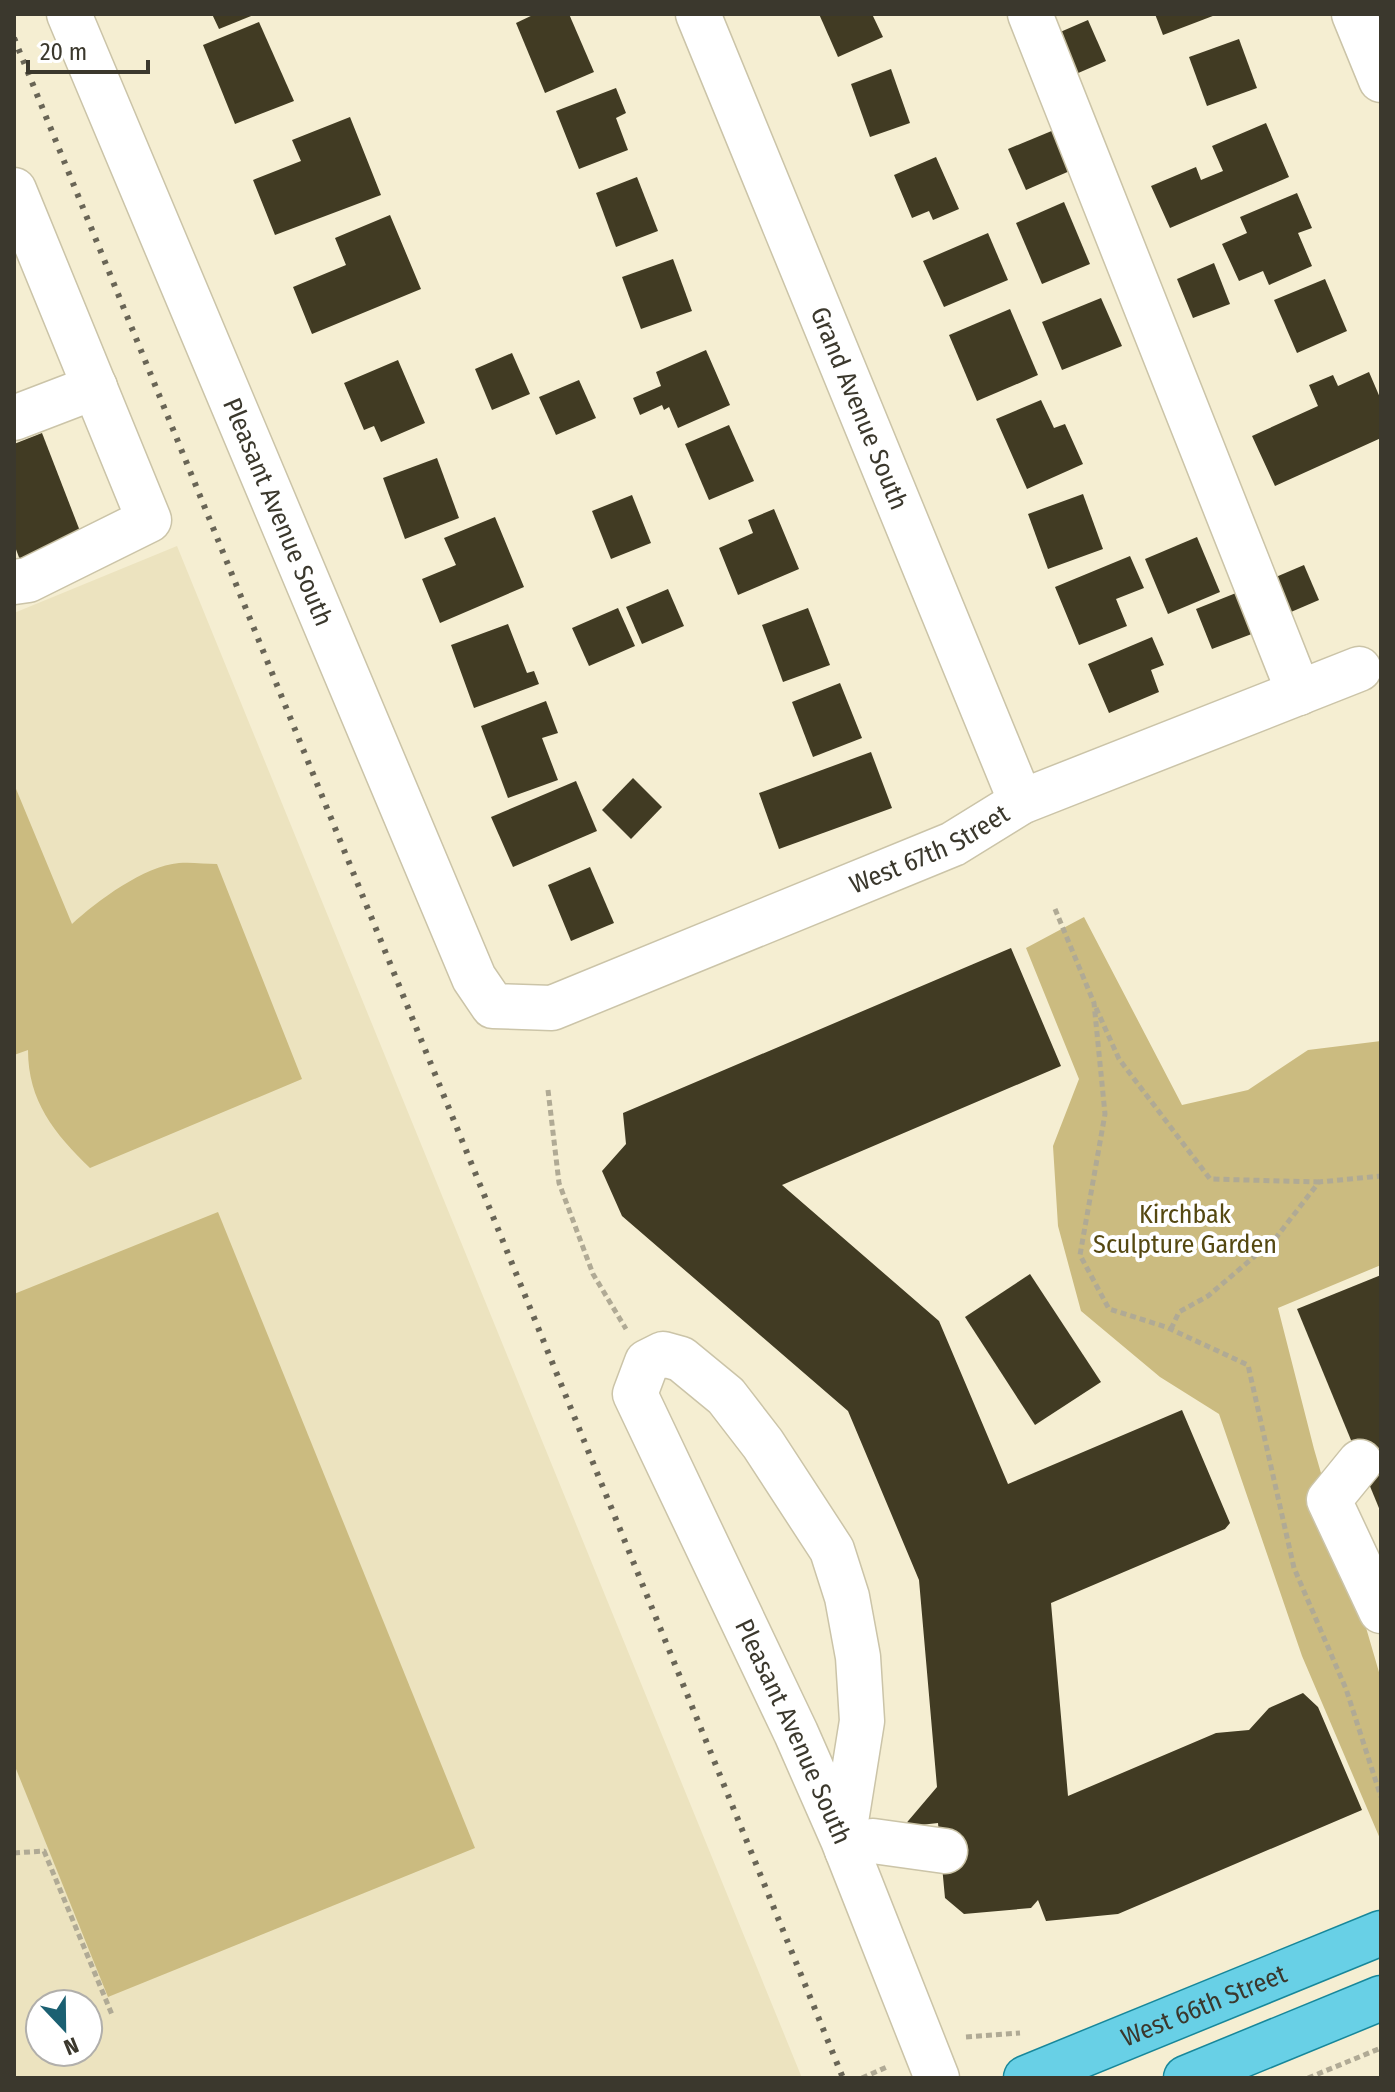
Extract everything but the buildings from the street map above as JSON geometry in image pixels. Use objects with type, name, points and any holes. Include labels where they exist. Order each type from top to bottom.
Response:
[{"type":"main road","name":"West 66th Street","points":[[1026,2078],[1381,1933]]},
{"type":"main road","points":[[1186,2078],[1381,1998]]},
{"type":"street","name":"Pleasant Avenue South","points":[[69,14],[474,978],[493,1006]]},
{"type":"street","name":"Grand Avenue South","points":[[698,14],[1021,802]]},
{"type":"street","points":[[1030,14],[1299,693]]},
{"type":"street","points":[[1354,14],[1381,80]]},
{"type":"street","points":[[14,582],[28,580],[149,520],[16,201]]},
{"type":"street","points":[[14,418],[95,387]]},
{"type":"street","name":"West 67th Street","points":[[493,1006],[552,1008],[953,844],[1021,802],[1359,669]]},
{"type":"street","points":[[641,1378],[663,1354],[681,1359],[726,1396],[763,1444],[832,1550],[847,1597],[858,1657],[862,1721],[845,1845],[873,1841],[945,1851]]},
{"type":"street","name":"Pleasant Avenue South","points":[[641,1378],[845,1845],[931,2065]]},
{"type":"street","points":[[1360,1462],[1329,1500],[1371,1562],[1381,1611]]},
{"type":"path","points":[[1055,909],[1119,1059],[1210,1179],[1319,1182],[1381,1176]]},
{"type":"path","points":[[1094,1003],[1105,1114],[1080,1255],[1109,1309],[1171,1329],[1248,1365],[1294,1568],[1346,1689],[1381,1797]]},
{"type":"path","points":[[548,1090],[559,1183],[593,1274],[641,1378]]},
{"type":"path","points":[[1171,1329],[1179,1312],[1208,1296],[1275,1239],[1319,1182]]},
{"type":"path","points":[[14,1853],[44,1851],[113,2017]]},
{"type":"path","points":[[862,2078],[931,2065],[968,2037],[1021,2033]]},
{"type":"path","points":[[1308,2078],[1381,2048]]},
{"type":"shaded area","points":[[177,546],[802,2078],[14,2078],[14,613]]},
{"type":"green space","points":[[14,784],[72,924],[108,895],[151,871],[179,863],[217,864],[302,1079],[90,1168],[77,1155],[55,1129],[38,1101],[29,1068],[28,1050],[14,1055]]},
{"type":"green space","name":"Kirchbak Sculpture Garden","points":[[1084,917],[1182,1105],[1248,1090],[1308,1050],[1381,1041],[1381,1265],[1278,1308],[1314,1449],[1381,1679],[1381,1841],[1302,1656],[1219,1414],[1160,1377],[1081,1311],[1058,1226],[1053,1146],[1079,1079],[1026,948]]},
{"type":"green space","points":[[218,1212],[475,1848],[108,1997],[14,1764],[14,1294]]},
{"type":"railway","points":[[14,38],[843,2078]]}]
